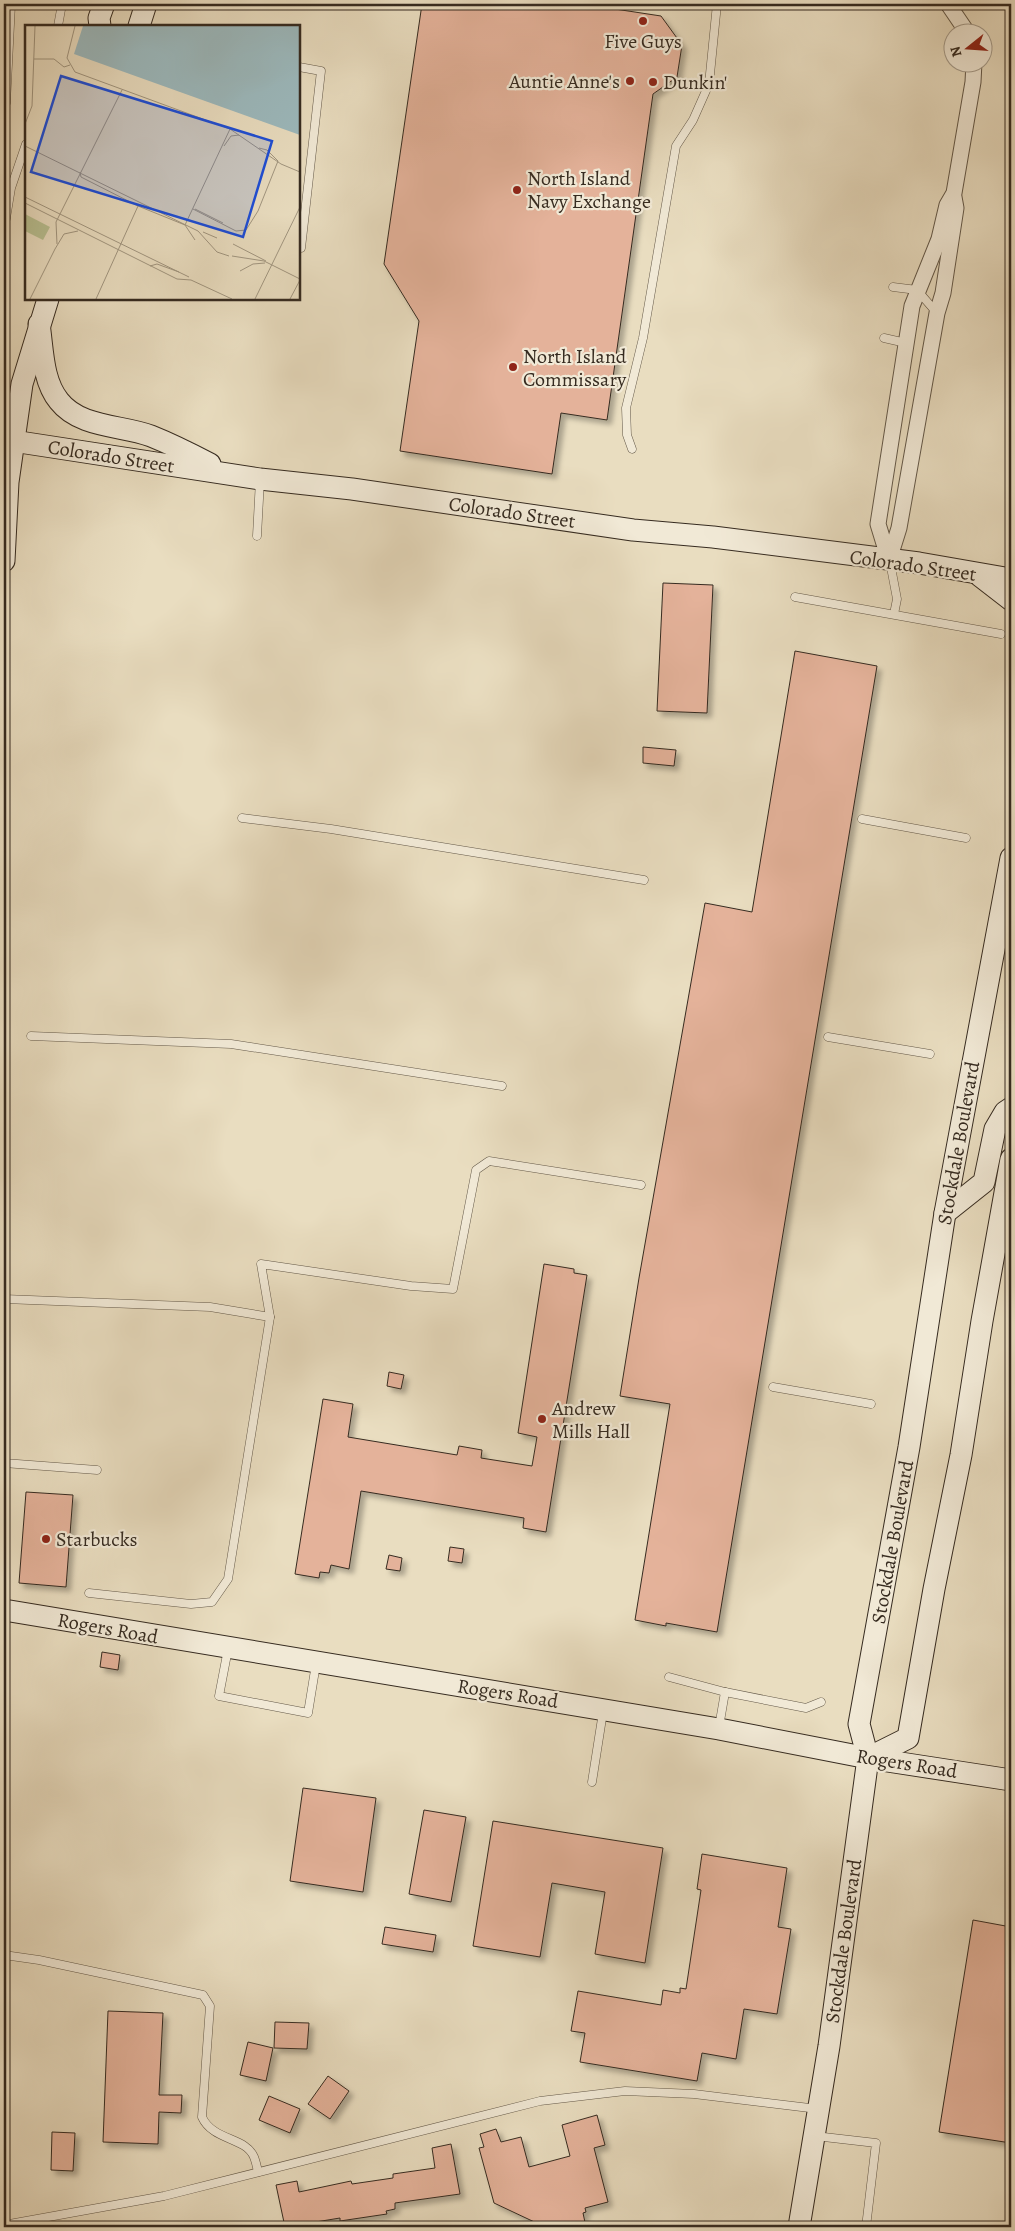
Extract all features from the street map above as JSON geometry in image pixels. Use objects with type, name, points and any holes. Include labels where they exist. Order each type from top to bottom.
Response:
[{"type":"main road","points":[[100,25],[99,18],[104,4]]},
{"type":"main road","points":[[139,25],[146,4]]},
{"type":"main road","points":[[4,561],[8,439],[24,373],[48,300]]},
{"type":"main road","points":[[39,324],[46,374],[59,401],[72,412],[94,422],[150,435],[233,474]]},
{"type":"main road","name":"Colorado Street","points":[[8,439],[260,479],[352,489],[633,530],[713,536],[919,563],[1011,579]]},
{"type":"main road","points":[[978,574],[1011,600]]},
{"type":"main road","name":"Stockdale Boulevard","points":[[799,2227],[829,2046],[868,1758],[859,1724],[909,1447],[945,1213],[1011,858]]},
{"type":"main road","points":[[945,1213],[984,1182],[995,1129],[1005,1112],[1011,1108]]},
{"type":"main road","points":[[868,1758],[908,1738],[934,1589],[961,1455],[982,1321],[1011,1159]]},
{"type":"main road","name":"Rogers Road","points":[[4,1610],[603,1709],[868,1758],[1011,1780]]},
{"type":"street","points":[[948,4],[960,22]]},
{"type":"street","points":[[889,560],[899,528],[937,313],[944,293],[956,208],[954,193],[974,72]]},
{"type":"street","points":[[889,560],[878,524],[906,343],[917,290],[938,239],[947,205],[954,193]]},
{"type":"lane","points":[[4,103],[6,103],[11,4]]},
{"type":"lane","points":[[58,25],[62,4]]},
{"type":"lane","points":[[632,449],[627,435],[626,408],[643,338],[676,146],[692,120],[709,84],[717,4]]},
{"type":"lane","points":[[300,67],[320,71],[300,248]]},
{"type":"lane","points":[[4,230],[11,188],[25,147]]},
{"type":"lane","points":[[893,287],[917,290],[937,313]]},
{"type":"lane","points":[[884,338],[906,343]]},
{"type":"lane","points":[[257,536],[260,479]]},
{"type":"lane","points":[[889,560],[897,599],[894,614]]},
{"type":"lane","points":[[795,597],[1001,634]]},
{"type":"lane","points":[[242,818],[331,829],[644,880]]},
{"type":"lane","points":[[862,820],[966,838]]},
{"type":"lane","points":[[31,1036],[231,1044],[502,1086]]},
{"type":"lane","points":[[828,1036],[930,1054]]},
{"type":"lane","points":[[89,1593],[191,1604],[212,1602],[228,1579],[270,1318],[261,1264],[411,1286],[453,1289],[476,1170],[489,1161],[641,1185]]},
{"type":"lane","points":[[4,1299],[210,1307],[270,1318]]},
{"type":"lane","points":[[773,1387],[871,1404]]},
{"type":"lane","points":[[4,1463],[97,1470]]},
{"type":"lane","points":[[228,1648],[219,1696],[308,1713],[316,1662]]},
{"type":"lane","points":[[669,1677],[725,1692],[806,1708],[821,1702]]},
{"type":"lane","points":[[719,1729],[725,1692]]},
{"type":"lane","points":[[592,1782],[603,1709]]},
{"type":"lane","points":[[4,1956],[39,1960],[203,1995],[210,2006],[202,2117],[205,2124],[214,2132],[248,2148],[254,2156],[258,2172]]},
{"type":"lane","points":[[4,2225],[164,2196],[540,2101],[625,2091],[694,2094],[818,2109]]},
{"type":"lane","points":[[814,2136],[876,2143],[866,2227]]},
{"type":"building","name":"North Island Navy Exchange","points":[[422,4],[582,4],[661,16],[682,45],[677,77],[653,94],[607,420],[561,413],[552,474],[400,451],[419,321],[384,264]]},
{"type":"building","points":[[663,583],[713,585],[707,713],[657,711]]},
{"type":"building","points":[[795,651],[877,666],[717,1632],[666,1623],[666,1626],[635,1620],[670,1404],[620,1396],[705,903],[752,912]]},
{"type":"building","points":[[643,747],[676,750],[674,766],[643,763]]},
{"type":"building","name":"Andrew Mills Hall","points":[[544,1264],[574,1269],[574,1273],[587,1275],[546,1532],[523,1528],[524,1518],[361,1491],[349,1569],[331,1565],[329,1573],[320,1572],[319,1578],[295,1574],[323,1399],[353,1404],[348,1437],[457,1455],[459,1446],[482,1450],[481,1458],[532,1466],[537,1437],[518,1433]]},
{"type":"building","points":[[389,1372],[404,1375],[401,1389],[387,1386]]},
{"type":"building","name":"Starbucks","points":[[26,1492],[73,1495],[66,1587],[19,1583]]},
{"type":"building","points":[[450,1547],[464,1549],[462,1563],[448,1561]]},
{"type":"building","points":[[389,1555],[402,1558],[400,1571],[386,1569]]},
{"type":"building","points":[[102,1652],[120,1655],[118,1670],[100,1667]]},
{"type":"building","points":[[303,1788],[376,1798],[363,1892],[290,1881]]},
{"type":"building","points":[[424,1810],[466,1817],[451,1902],[409,1894]]},
{"type":"building","points":[[493,1821],[663,1848],[645,1963],[595,1954],[605,1892],[552,1883],[540,1957],[473,1946]]},
{"type":"building","points":[[702,1854],[787,1868],[778,1927],[791,1929],[777,2014],[744,2009],[736,2059],[702,2053],[697,2081],[580,2062],[585,2033],[571,2031],[578,1991],[661,2005],[663,1990],[680,1993],[680,1988],[686,1989],[701,1890],[697,1889]]},
{"type":"building","points":[[973,1920],[1011,1927],[1011,2143],[939,2132]]},
{"type":"building","points":[[385,1927],[436,1935],[433,1952],[382,1944]]},
{"type":"building","points":[[108,2011],[163,2013],[159,2095],[182,2095],[181,2113],[159,2112],[158,2144],[103,2142]]},
{"type":"building","points":[[275,2022],[309,2023],[307,2049],[274,2048]]},
{"type":"building","points":[[248,2042],[273,2048],[266,2081],[240,2075]]},
{"type":"building","points":[[328,2076],[349,2091],[330,2119],[308,2104]]},
{"type":"building","points":[[269,2096],[300,2109],[290,2133],[259,2120]]},
{"type":"building","points":[[597,2115],[605,2145],[594,2148],[608,2202],[585,2208],[586,2212],[583,2213],[586,2227],[545,2227],[494,2203],[479,2148],[484,2147],[480,2134],[496,2129],[501,2142],[521,2137],[529,2167],[570,2156],[562,2125]]},
{"type":"building","points":[[52,2132],[75,2133],[73,2171],[51,2170]]},
{"type":"building","points":[[451,2144],[460,2194],[395,2203],[395,2209],[386,2211],[387,2214],[340,2221],[340,2218],[285,2227],[276,2185],[297,2181],[299,2192],[351,2181],[352,2184],[393,2178],[393,2174],[435,2168],[432,2148]]},
{"type":"place","name":"Five Guys","points":[[643,21]]},
{"type":"place","name":"Auntie Anne's","points":[[630,81]]},
{"type":"place","name":"Dunkin'","points":[[653,82]]},
{"type":"place","name":"North Island Navy Exchange","points":[[517,190]]},
{"type":"place","name":"North Island Commissary","points":[[513,367]]},
{"type":"place","name":"Andrew Mills Hall","points":[[542,1419]]},
{"type":"place","name":"Starbucks","points":[[46,1539]]}]
